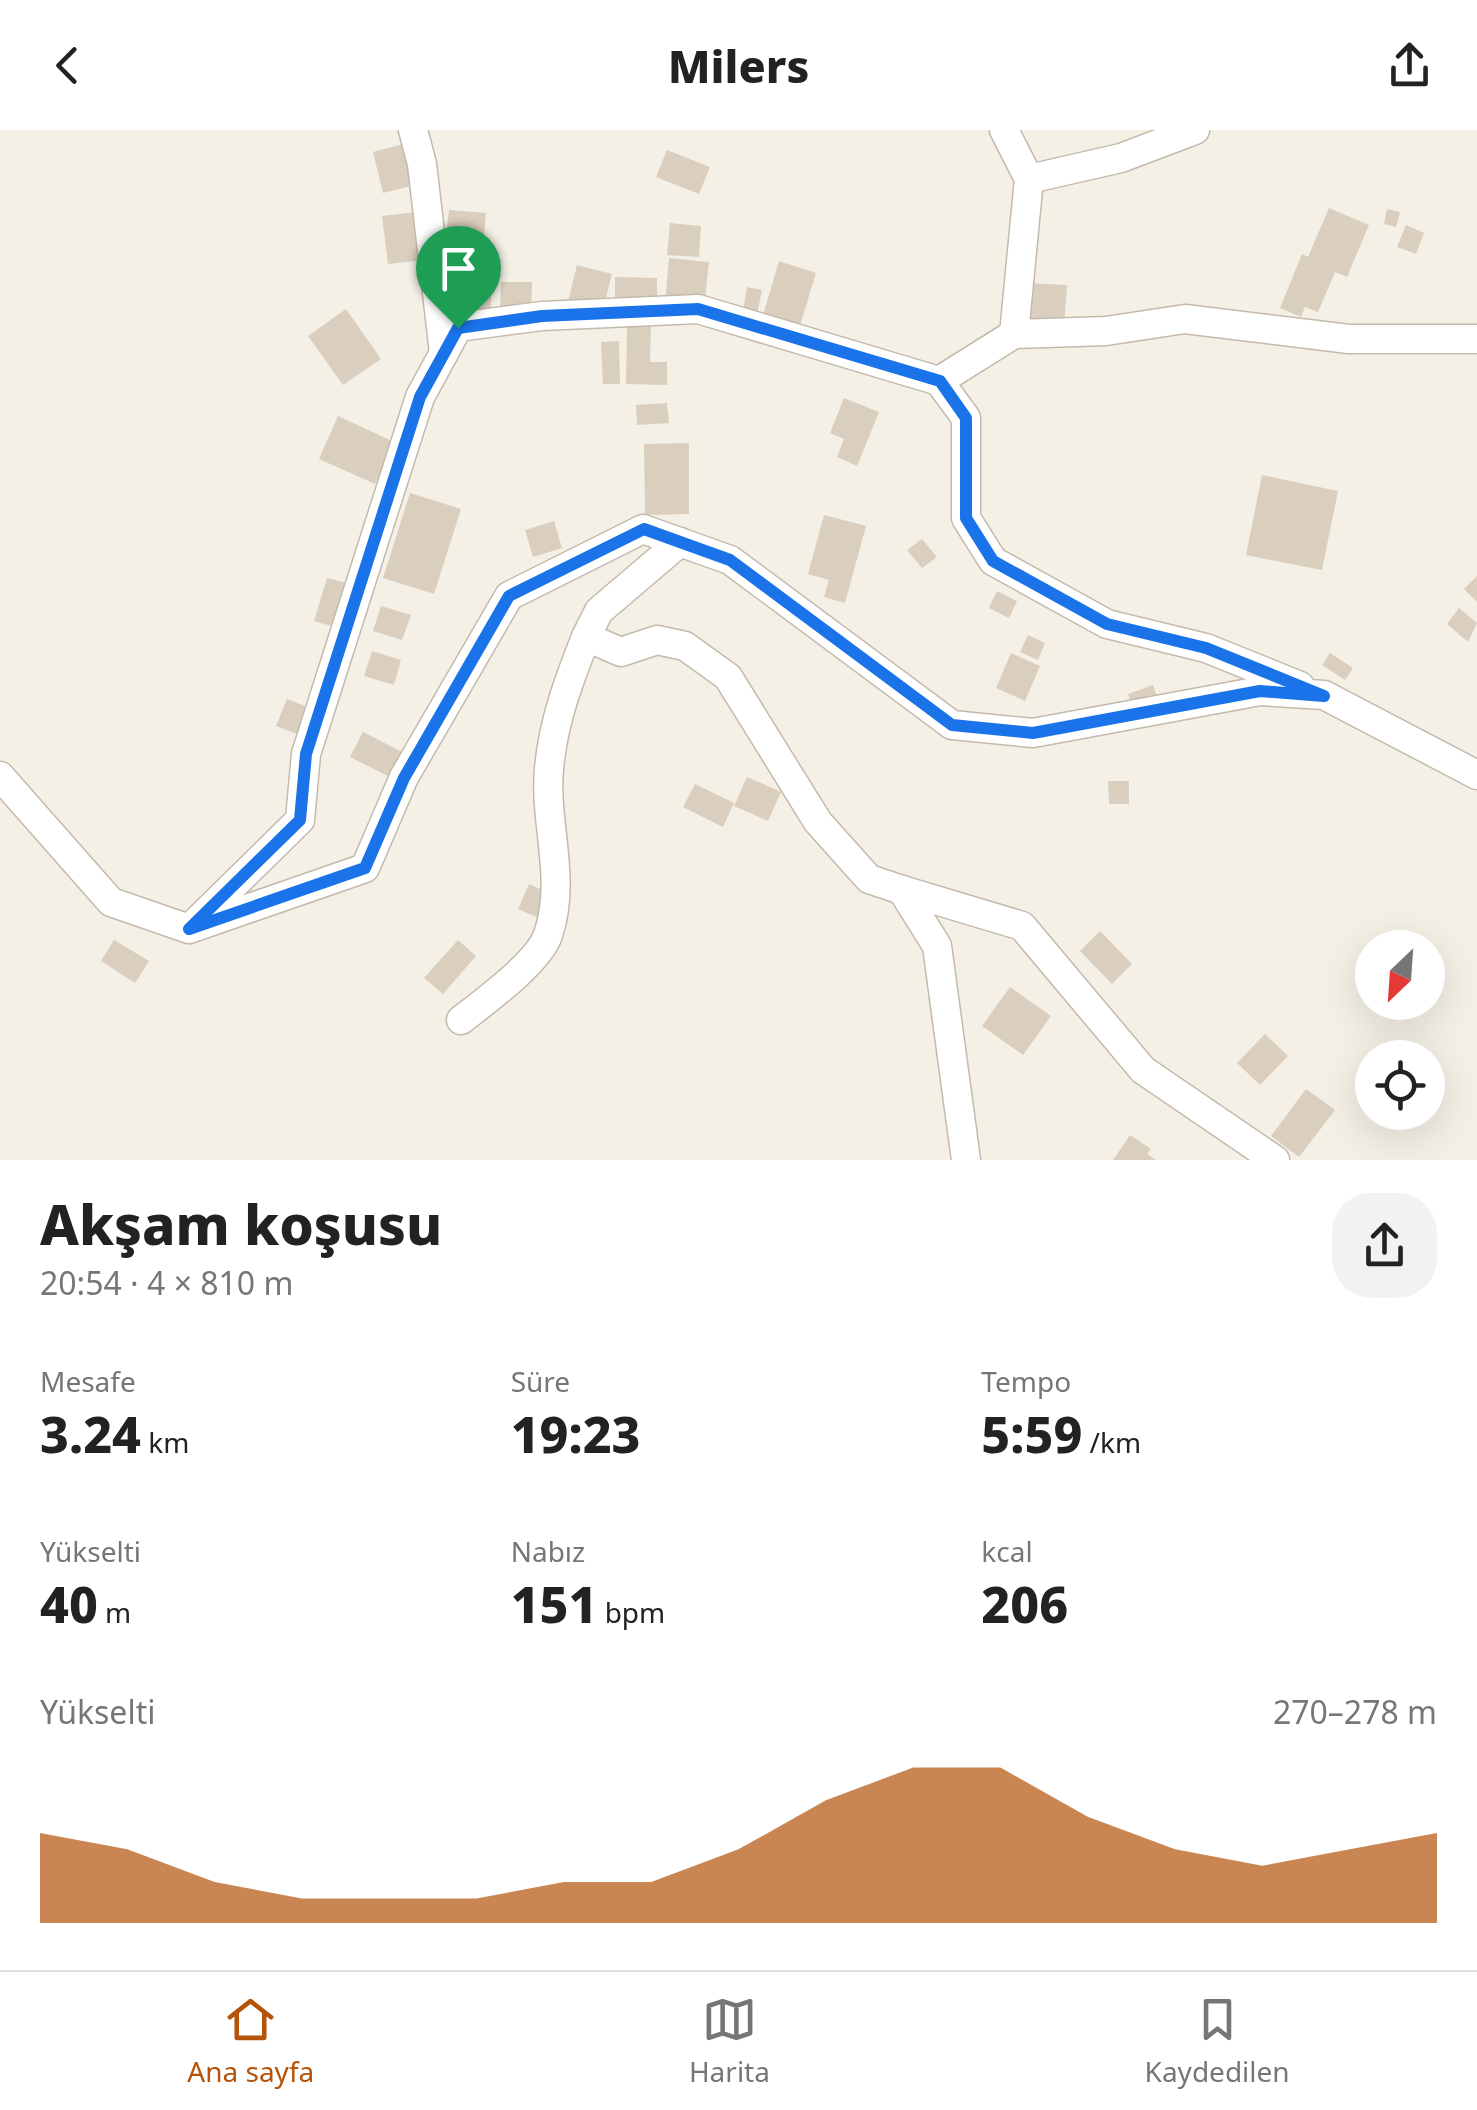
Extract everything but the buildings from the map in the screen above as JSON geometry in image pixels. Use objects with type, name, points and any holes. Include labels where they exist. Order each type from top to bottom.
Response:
[{"type":"street","points":[[413,130],[422,164],[444,352]]},
{"type":"street","points":[[1004,130],[1030,179],[1014,334]]},
{"type":"street","points":[[1030,179],[1121,158],[1195,130]]},
{"type":"street","points":[[189,929],[300,820],[306,754],[420,397],[444,352],[458,328],[542,316],[698,309],[940,381],[966,418],[966,518],[993,561],[1107,624],[1206,648],[1324,696],[1473,768]]},
{"type":"street","points":[[940,381],[1014,334],[1106,332],[1184,319],[1349,338],[1477,338]]},
{"type":"street","points":[[0,776],[111,902],[189,929],[365,868],[404,778],[509,596],[644,529],[730,560],[952,725],[1033,733],[1260,691],[1324,696]]},
{"type":"street","points":[[461,1020],[503,986],[547,939],[558,878],[548,771],[560,702],[586,637],[599,611],[680,542]]},
{"type":"street","points":[[586,637],[620,652],[657,640],[685,646],[728,678],[818,822],[869,879],[1022,926],[1143,1070],[1275,1160]]},
{"type":"street","points":[[902,890],[937,946],[966,1160]]},
{"type":"route","points":[[698,309],[940,381],[966,418],[966,518],[993,561],[1107,624],[1206,648],[1324,696],[1260,691],[1033,733],[952,725],[730,560],[644,529],[509,596],[404,778],[365,868],[261,908],[189,929],[300,820],[306,754],[420,397],[458,328],[542,316],[698,309]]}]
